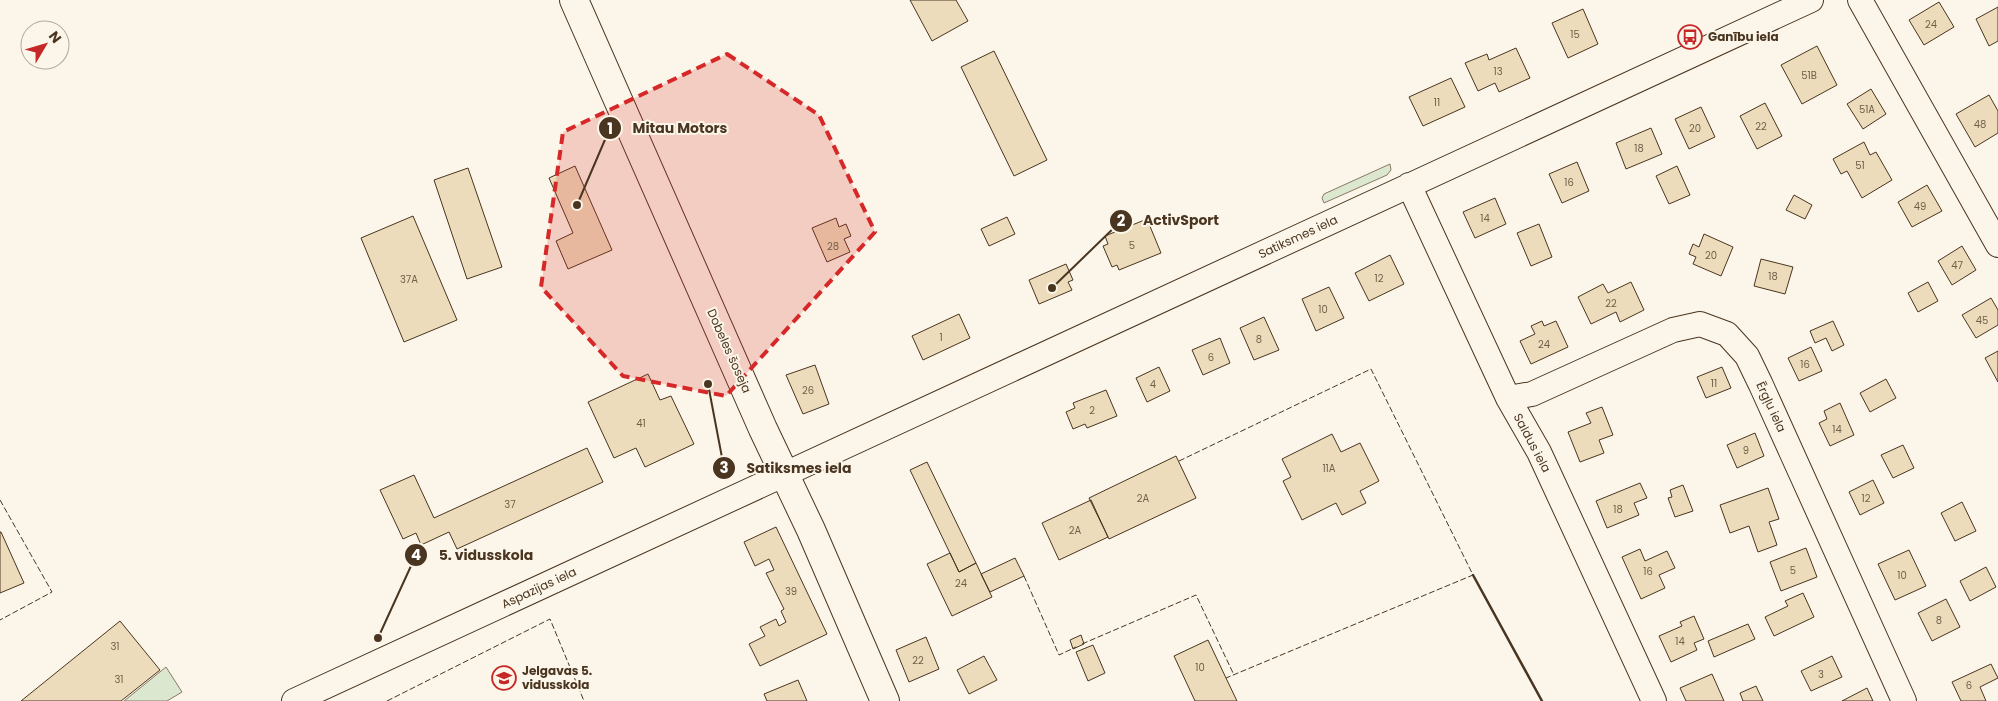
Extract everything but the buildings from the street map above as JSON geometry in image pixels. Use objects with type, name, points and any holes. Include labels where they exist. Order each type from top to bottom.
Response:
[{"type":"main road","name":"Dobeles šoseja","points":[[574,0],[784,474],[811,530],[885,701]]},
{"type":"street","name":"Satiksmes iela","points":[[784,474],[1811,0]]},
{"type":"street","points":[[1860,0],[1998,245]]},
{"type":"street","name":"Saldus iela","points":[[1409,185],[1508,398],[1539,452],[1654,701]]},
{"type":"street","name":"Ērgļu iela","points":[[1508,398],[1532,394],[1673,330],[1700,324],[1727,334],[1747,356],[1761,385],[1904,701]]},
{"type":"street","name":"Aspazijas iela","points":[[294,701],[784,474]]},
{"type":"highlighted area","points":[[727,54],[819,115],[875,232],[726,396],[623,376],[541,287],[563,132]]},
{"type":"green space","points":[[1390,164],[1391,170],[1387,175],[1324,203],[1322,198],[1324,194]]},
{"type":"green space","points":[[166,667],[182,692],[167,701],[124,701]]},
{"type":"fence","points":[[1179,461],[1371,369],[1473,575],[1226,678]]},
{"type":"fence","points":[[0,500],[52,592],[0,620]]},
{"type":"fence","points":[[1024,576],[1059,655],[1076,647]]},
{"type":"fence","points":[[1082,644],[1196,595],[1234,675]]},
{"type":"fence","points":[[387,701],[550,619],[584,701]]},
{"type":"wall","points":[[1473,575],[1542,701]]},
{"type":"place","name":"Ganību iela","points":[[1690,37]]},
{"type":"place","name":"Mitau Motors","points":[[577,205]]},
{"type":"place","name":"ActivSport","points":[[1052,288]]},
{"type":"place","name":"Satiksmes iela","points":[[708,384]]},
{"type":"place","name":"5. vidusskola","points":[[378,638]]},
{"type":"place","name":"Jelgavas 5. vidusskola","points":[[504,678]]}]
